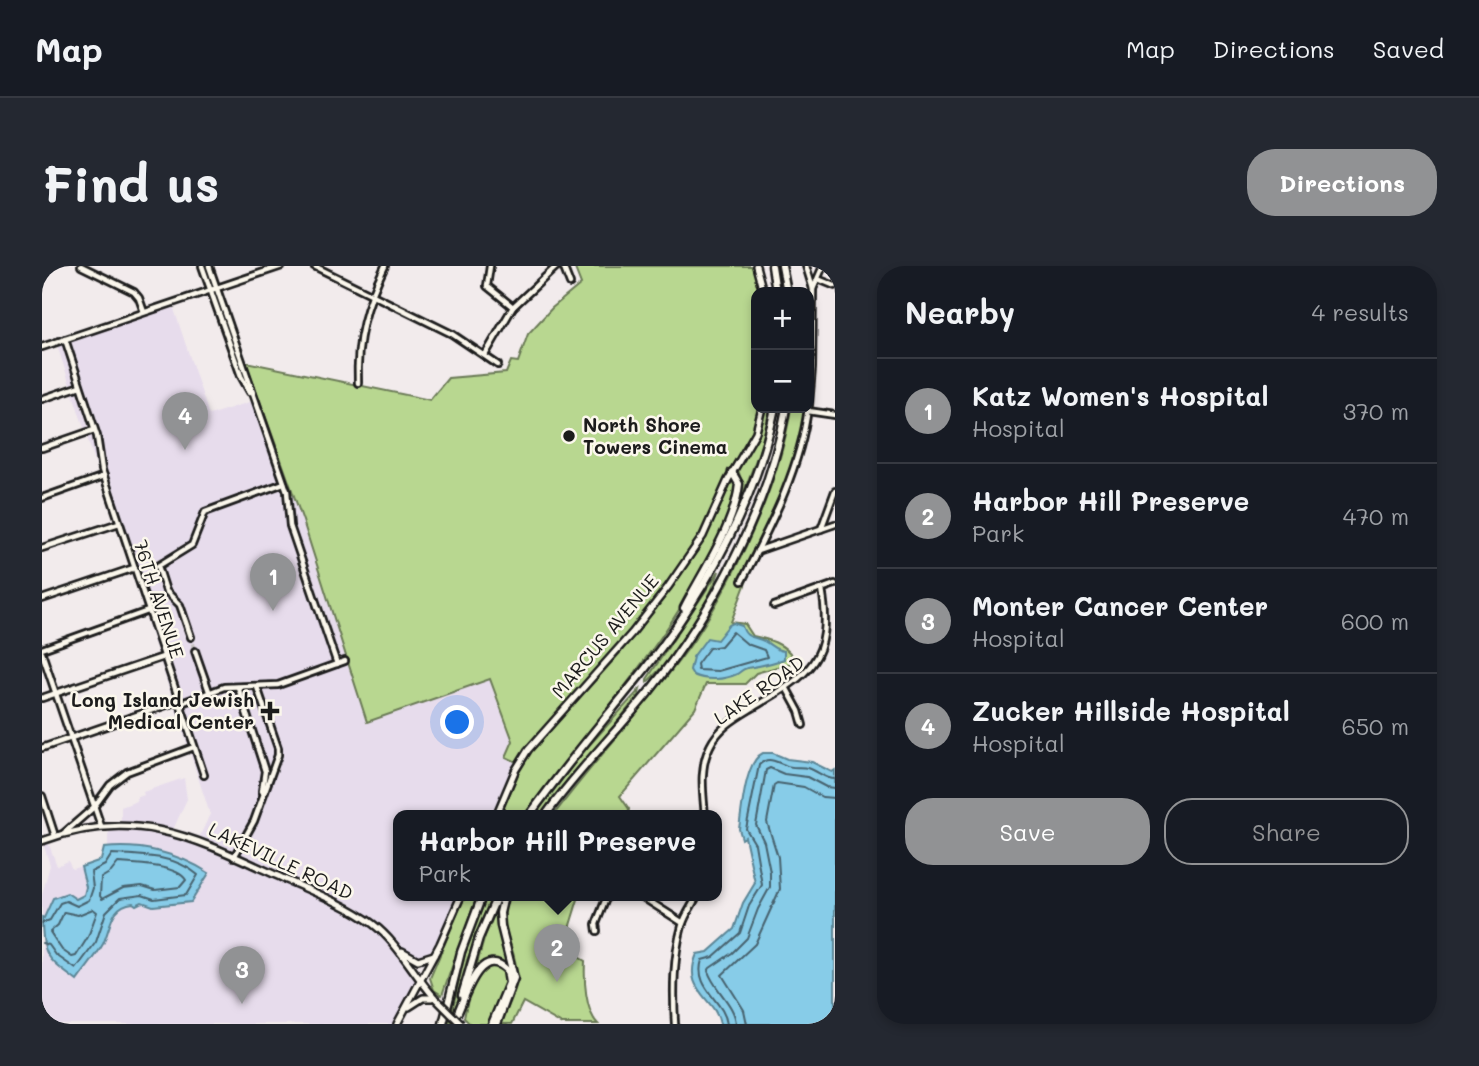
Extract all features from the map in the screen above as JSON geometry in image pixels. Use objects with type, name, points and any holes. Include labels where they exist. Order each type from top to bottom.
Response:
[{"type":"highway","points":[[772,266],[775,287]]},
{"type":"highway","points":[[782,266],[786,287]]},
{"type":"highway","points":[[533,810],[670,634],[717,562],[745,504],[763,458],[774,413]]},
{"type":"highway","points":[[550,810],[649,691],[685,642],[716,591],[762,492],[780,438],[785,413]]},
{"type":"highway","points":[[670,634],[711,561],[737,497],[739,484],[732,472]]},
{"type":"highway","points":[[443,1024],[458,959],[480,901]]},
{"type":"highway","points":[[459,1024],[458,1012],[475,950],[495,901]]},
{"type":"highway","points":[[495,1024],[514,978],[501,926],[503,901]]},
{"type":"highway","points":[[458,1012],[478,970],[488,963],[496,963],[507,970],[509,981],[495,1024]]},
{"type":"main road","points":[[756,266],[762,287]]},
{"type":"main road","name":"MARCUS AVENUE","points":[[498,810],[527,750],[632,633],[703,536],[732,472],[756,432],[761,413]]},
{"type":"main road","name":"LAKEVILLE ROAD","points":[[42,841],[64,833],[101,826],[166,830],[198,840],[345,907],[373,925],[397,948],[421,981],[459,1024]]},
{"type":"main road","points":[[397,1024],[407,1009],[459,901]]},
{"type":"main road","points":[[397,948],[418,960],[434,955]]},
{"type":"main road","points":[[407,1009],[423,998],[435,998]]},
{"type":"street","points":[[80,266],[134,292],[144,312]]},
{"type":"street","points":[[202,266],[240,376],[255,398]]},
{"type":"street","points":[[209,266],[287,491],[290,526],[337,664]]},
{"type":"street","points":[[42,346],[282,266]]},
{"type":"street","points":[[314,266],[452,334],[498,365]]},
{"type":"street","points":[[358,383],[360,333],[371,294],[385,266]]},
{"type":"street","points":[[490,266],[487,286],[513,307]]},
{"type":"street","points":[[485,355],[513,307],[557,266]]},
{"type":"street","points":[[563,266],[570,284]]},
{"type":"street","points":[[806,266],[812,287]]},
{"type":"street","points":[[814,287],[823,266]]},
{"type":"street","points":[[818,279],[835,286]]},
{"type":"street","points":[[42,448],[94,430],[65,339]]},
{"type":"street","points":[[42,399],[80,386]]},
{"type":"street","points":[[814,410],[835,415]]},
{"type":"street","points":[[742,581],[790,481],[807,413]]},
{"type":"street","name":"76TH AVENUE","points":[[94,430],[104,477],[204,775]]},
{"type":"street","points":[[42,498],[104,477]]},
{"type":"street","points":[[191,637],[180,605],[166,591],[158,566],[192,545],[205,512],[284,483]]},
{"type":"street","points":[[821,529],[835,491]]},
{"type":"street","points":[[42,548],[119,523]]},
{"type":"street","points":[[757,551],[835,524]]},
{"type":"street","points":[[42,599],[134,568]]},
{"type":"street","points":[[774,606],[835,584]]},
{"type":"street","points":[[822,589],[831,620]]},
{"type":"street","points":[[101,826],[42,651],[148,611]]},
{"type":"street","points":[[195,650],[209,691]]},
{"type":"street","name":"LAKE ROAD","points":[[705,810],[704,763],[712,741],[729,723],[811,673],[825,656]]},
{"type":"street","points":[[42,698],[163,657]]},
{"type":"street","points":[[42,748],[209,691],[224,687],[278,685],[345,662]]},
{"type":"street","points":[[238,687],[265,771],[261,802]]},
{"type":"street","points":[[234,857],[254,821],[278,752],[257,687]]},
{"type":"street","points":[[787,689],[803,725]]},
{"type":"street","points":[[64,833],[94,807],[110,785],[127,772],[194,747]]},
{"type":"street","points":[[42,796],[55,836]]},
{"type":"street","points":[[597,931],[596,924],[605,901]]},
{"type":"street","points":[[649,901],[682,923]]},
{"type":"street","points":[[675,1024],[673,986],[682,923],[694,901]]},
{"type":"shaded area","points":[[172,303],[209,415],[259,399],[303,521],[367,721],[490,679],[519,763],[499,810],[393,810],[393,901],[459,901],[434,955],[418,960],[400,950],[421,981],[397,1024],[42,1024],[42,895],[50,865],[42,840],[47,839],[57,866],[68,861],[72,869],[101,860],[104,848],[108,847],[108,835],[112,826],[121,826],[121,807],[137,801],[136,798],[144,795],[143,792],[184,778],[187,799],[172,832],[198,840],[210,814],[56,342]]},
{"type":"green space","points":[[574,266],[756,266],[762,287],[751,287],[751,413],[761,413],[760,421],[732,472],[709,525],[668,587],[519,763],[506,757],[513,741],[490,679],[367,722],[303,521],[246,362],[430,400],[448,378],[506,373],[511,361],[518,362],[528,334],[552,308],[581,284]]},
{"type":"green space","points":[[764,413],[769,413],[761,446],[735,510],[742,489],[738,470],[760,429]]},
{"type":"green space","points":[[790,413],[805,413],[789,474],[743,579],[747,580],[731,622],[745,624],[753,636],[781,645],[794,658],[792,663],[756,673],[745,684],[706,684],[695,709],[620,796],[629,810],[558,810],[671,671],[704,625],[751,534],[776,469]]},
{"type":"green space","points":[[735,479],[736,491],[728,518],[693,587],[658,641],[528,810],[503,810],[530,753],[620,653],[673,587],[704,541],[732,480]]},
{"type":"green space","points":[[719,571],[689,630],[668,660],[647,682],[647,679]]},
{"type":"green space","points":[[640,689],[627,710],[546,810],[539,810],[584,751]]},
{"type":"green space","points":[[463,901],[475,901],[442,995],[434,990],[430,978]]},
{"type":"green space","points":[[485,901],[491,901],[467,960],[453,1024],[449,1024],[467,945]]},
{"type":"green space","points":[[506,901],[577,901],[563,948],[585,961],[588,1003],[598,1024],[562,1024],[523,1002],[512,1024],[500,1024],[517,983],[514,956],[506,930]]},
{"type":"green space","points":[[499,903],[512,971],[496,960],[477,964]]},
{"type":"green space","points":[[488,965],[501,967],[505,981],[503,996],[491,1024],[470,1024],[464,1018],[469,996],[474,982]]},
{"type":"water","points":[[733,623],[742,626],[748,635],[784,651],[784,659],[747,668],[721,679],[693,675],[690,670],[693,657],[707,638],[717,640]]},
{"type":"water","points":[[763,753],[812,762],[832,772],[835,770],[835,1024],[720,1024],[693,977],[697,954],[708,952],[734,929],[743,903],[755,883],[745,837],[742,839],[739,829],[748,775],[752,765]]},
{"type":"water","points":[[132,847],[172,855],[209,873],[191,902],[153,906],[142,902],[120,908],[112,918],[100,949],[77,981],[48,955],[43,941],[42,917],[44,918],[53,898],[67,893],[76,899],[84,895],[86,887],[81,867],[101,860],[104,848]]},
{"type":"tunnel","points":[[191,637],[195,651]]},
{"type":"place","name":"North Shore Towers Cinema","points":[[569,436]]},
{"type":"place","name":"Zucker Hillside Hospital","points":[[185,450]]},
{"type":"place","name":"Katz Women's Hospital","points":[[273,611]]},
{"type":"place","name":"Long Island Jewish Medical Center","points":[[270,711]]},
{"type":"place","name":"Harbor Hill Preserve","points":[[557,982]]},
{"type":"place","name":"Monter Cancer Center","points":[[242,1004]]}]
